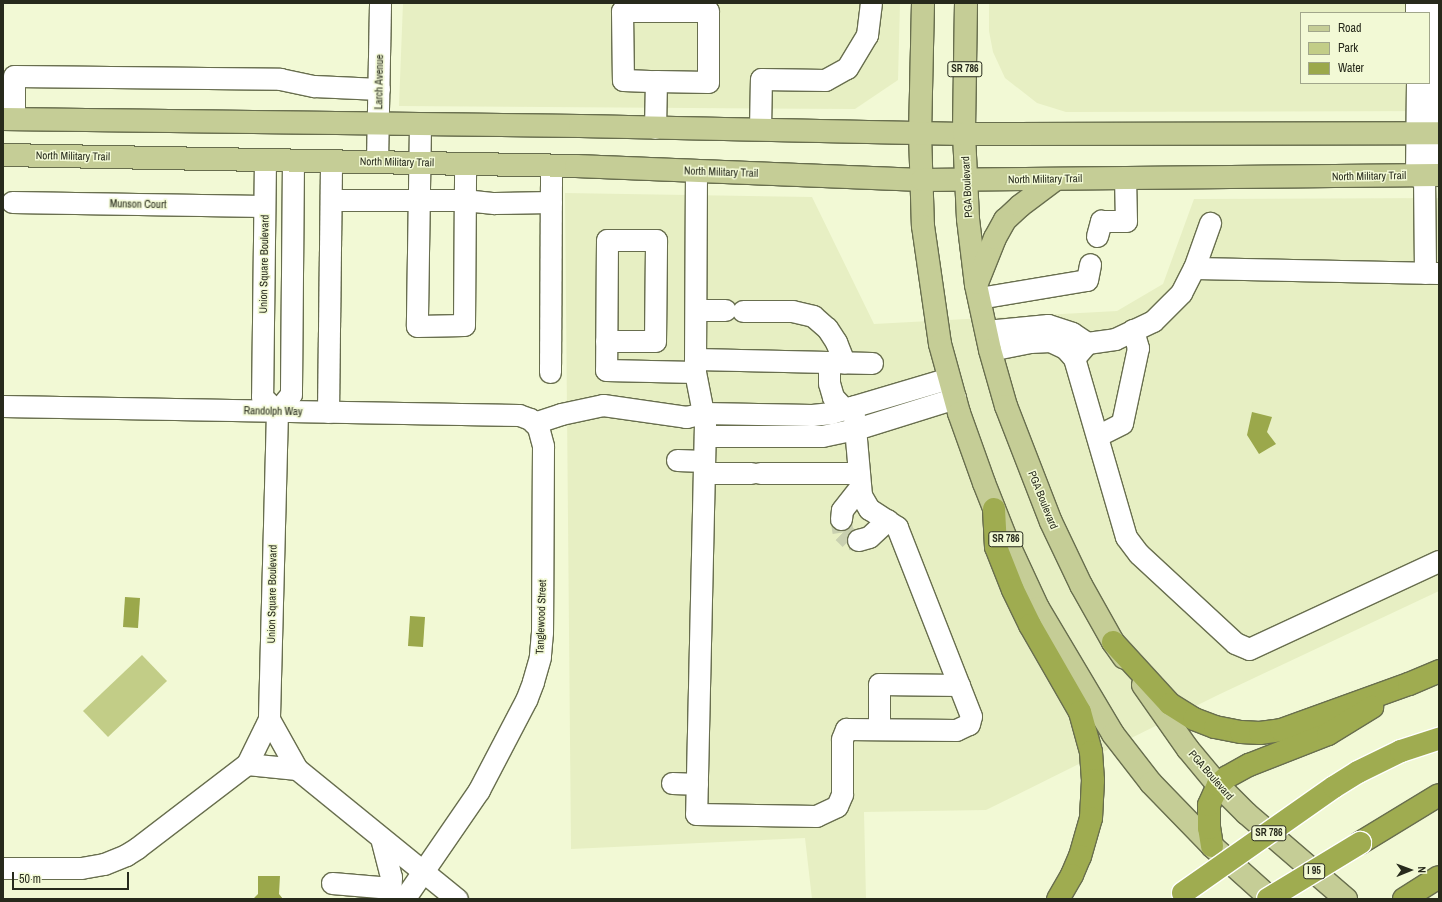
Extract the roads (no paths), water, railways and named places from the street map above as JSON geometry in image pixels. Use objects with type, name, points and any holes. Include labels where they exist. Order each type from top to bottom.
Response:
[{"type":"highway","points":[[994,509],[996,547],[1007,576],[1030,625],[1080,712],[1091,752],[1093,787],[1091,818],[1080,856],[1072,875],[1058,899]]},
{"type":"highway","points":[[1113,642],[1170,704],[1194,719],[1215,727],[1241,732],[1260,733],[1281,730],[1409,684],[1439,671]]},
{"type":"highway","points":[[1212,846],[1209,828],[1209,805],[1218,785],[1227,777],[1249,765],[1328,734],[1409,684]]},
{"type":"highway","points":[[1179,896],[1340,783],[1401,751],[1439,739]]},
{"type":"highway","name":"I 95","points":[[1270,899],[1439,795]]},
{"type":"highway","points":[[1404,899],[1434,882]]},
{"type":"main road","name":"SR 786","points":[[923,3],[920,133],[923,226],[940,344],[955,398],[994,509],[1038,608],[1113,734],[1151,783],[1212,846],[1270,899]]},
{"type":"main road","name":"PGA Boulevard","points":[[966,3],[964,134],[968,219],[978,291],[988,340],[1006,406],[1051,522],[1081,585],[1113,642],[1188,749],[1218,785],[1246,813],[1346,899]]},
{"type":"main road","points":[[8,119],[760,129],[964,134],[1430,133]]},
{"type":"main road","name":"North Military Trail","points":[[3,155],[551,165],[922,180],[1429,175]]},
{"type":"main road","points":[[978,291],[995,238],[1005,220],[1020,206],[1056,179]]},
{"type":"street","points":[[760,129],[761,79],[825,80],[847,68],[867,34],[871,3]]},
{"type":"street","points":[[1194,268],[1432,273],[1429,175],[1436,3]]},
{"type":"street","name":"Larch Avenue","points":[[377,161],[380,4]]},
{"type":"street","points":[[708,10],[708,82],[656,81],[623,80],[622,11],[708,10]]},
{"type":"street","points":[[8,119],[14,76],[280,79],[314,86],[379,89]]},
{"type":"street","points":[[655,128],[656,81]]},
{"type":"street","points":[[1417,84],[1430,133]]},
{"type":"street","points":[[420,125],[417,326],[464,326],[465,163]]},
{"type":"street","name":"Union Square Boulevard","points":[[265,159],[262,397],[277,411],[269,718]]},
{"type":"street","points":[[277,411],[291,394],[293,160]]},
{"type":"street","points":[[328,412],[331,160]]},
{"type":"street","points":[[550,372],[551,165]]},
{"type":"street","points":[[696,171],[696,310],[696,366],[705,436],[696,814],[816,816],[837,806],[842,794],[842,739],[846,729],[956,730],[968,724],[971,716],[897,527],[870,509],[861,495],[856,429],[848,407],[833,397],[829,383],[836,362],[836,342],[827,328],[813,316],[792,311],[696,310]]},
{"type":"street","points":[[1097,236],[1101,221],[1126,221],[1125,178]]},
{"type":"street","points":[[331,200],[464,200],[494,203],[551,202]]},
{"type":"street","name":"Munson Court","points":[[12,202],[264,206]]},
{"type":"street","points":[[988,340],[1030,342],[1050,341],[1065,348],[1081,351],[1115,339],[1153,321],[1181,293],[1194,268],[1210,222]]},
{"type":"street","points":[[606,341],[655,342],[656,240],[607,240],[606,341],[606,370],[836,362],[872,363]]},
{"type":"street","points":[[978,291],[1087,280],[1090,264]]},
{"type":"street","points":[[1097,436],[1122,423],[1138,348],[1133,330]]},
{"type":"street","points":[[1081,351],[1097,436],[1126,537],[1139,554],[1235,643],[1249,648],[1439,561]]},
{"type":"street","points":[[536,425],[561,414],[603,406],[686,417],[703,413],[812,415],[848,407],[950,378]]},
{"type":"street","points":[[705,436],[822,436],[856,429],[955,398]]},
{"type":"street","name":"Randolph Way","points":[[3,406],[519,415],[530,419],[536,425]]},
{"type":"street","name":"Tanglewood Street","points":[[395,895],[424,872],[479,790],[526,700],[540,657],[542,632],[543,446],[536,425]]},
{"type":"street","points":[[676,460],[704,467],[755,473],[860,480]]},
{"type":"street","points":[[841,519],[842,510],[860,480]]},
{"type":"street","points":[[858,540],[869,537],[887,520]]},
{"type":"street","points":[[879,729],[879,684],[959,686]]},
{"type":"street","points":[[3,868],[81,868],[104,864],[116,860],[136,848],[247,764],[269,718]]},
{"type":"street","points":[[269,718],[297,769],[457,899]]},
{"type":"street","points":[[247,764],[297,769]]},
{"type":"street","points":[[672,783],[697,784]]},
{"type":"street","points":[[332,883],[395,895],[381,838]]},
{"type":"water","points":[[1252,412],[1272,417],[1267,432],[1276,444],[1259,454],[1247,435]]},
{"type":"water","points":[[125,597],[140,598],[138,628],[123,627]]},
{"type":"water","points":[[410,616],[425,617],[423,647],[408,646]]},
{"type":"water","points":[[258,876],[280,876],[279,894],[283,899],[253,899],[258,894]]},
{"type":"tunnel","points":[[841,519],[843,532],[850,539],[858,540]]}]
